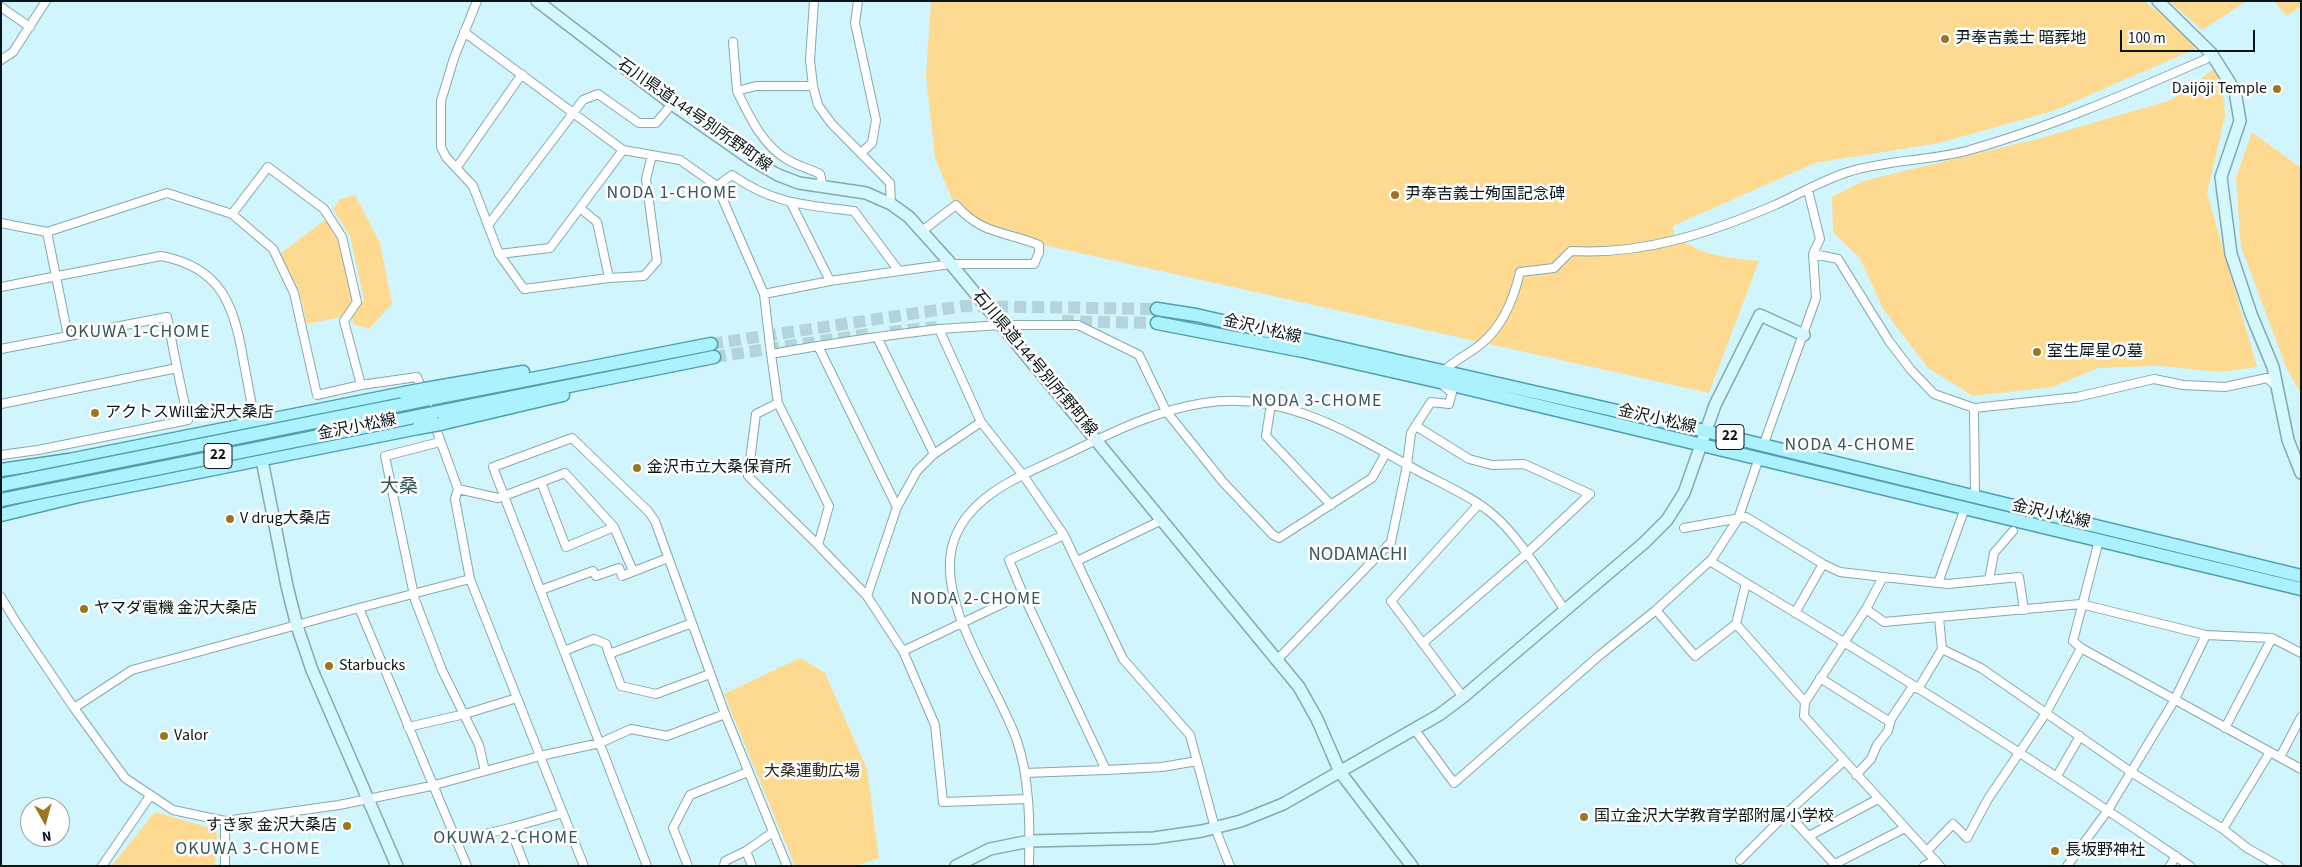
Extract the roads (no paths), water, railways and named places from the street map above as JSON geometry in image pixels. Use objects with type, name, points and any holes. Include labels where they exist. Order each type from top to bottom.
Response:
[{"type":"main road","name":"金沢小松線","points":[[1157,309],[1196,315],[1702,444],[1761,452],[1975,497],[2301,576]]},
{"type":"main road","name":"金沢小松線","points":[[1157,323],[1442,377],[1705,431],[1761,452],[1965,508],[2301,589]]},
{"type":"main road","name":"金沢小松線","points":[[1,485],[427,394],[711,344]]},
{"type":"main road","name":"金沢小松線","points":[[1,500],[437,418],[657,368],[714,357]]},
{"type":"main road","name":"22","points":[[1,475],[404,393],[427,394]]},
{"type":"main road","name":"22","points":[[1,510],[418,428],[437,418]]},
{"type":"main road","name":"22","points":[[1,470],[69,460]]},
{"type":"main road","name":"22","points":[[1,515],[79,496]]},
{"type":"street","points":[[1,60],[13,52],[46,1]]},
{"type":"street","points":[[477,1],[464,32],[441,101],[441,147],[446,157],[473,186],[499,254],[524,289],[609,278],[644,276],[657,261],[646,179],[652,156]]},
{"type":"street","points":[[814,1],[810,60],[813,86],[818,105],[831,123],[890,183],[892,204]]},
{"type":"street","points":[[858,1],[855,23],[876,120],[872,142],[861,153]]},
{"type":"street","name":"石川県道144号別所野町線","points":[[538,2],[672,104],[752,160],[778,175],[800,183],[866,193],[892,204],[909,217],[1001,324],[1277,660],[1298,688],[1317,719],[1340,772],[1412,866]]},
{"type":"street","points":[[2162,2],[2211,54],[2235,91],[2240,121],[2221,177],[2231,254],[2251,314],[2273,367],[2288,440],[2301,473]]},
{"type":"street","points":[[1,8],[30,27]]},
{"type":"street","points":[[464,32],[624,150],[680,160],[717,186],[764,294],[778,403],[829,506],[818,545]]},
{"type":"street","points":[[733,42],[736,91],[747,113],[770,145],[788,160],[820,174],[822,186]]},
{"type":"street","points":[[1277,660],[1391,542],[1407,465],[1411,433],[1431,402],[1449,404],[1452,393],[1442,377],[1482,344],[1498,326],[1520,272],[1554,268],[1571,251],[1606,252],[1654,246],[1698,235],[1870,165],[1938,157],[1966,151],[2057,121],[2125,94],[2206,58],[2211,54]]},
{"type":"street","points":[[457,167],[522,74]]},
{"type":"street","points":[[736,91],[756,86],[813,86]]},
{"type":"street","points":[[489,224],[582,100],[598,94],[639,122],[656,124],[672,104]]},
{"type":"street","points":[[499,254],[550,248],[624,150]]},
{"type":"street","points":[[232,214],[268,167],[324,209],[342,237],[357,302],[344,321],[361,385]]},
{"type":"street","points":[[717,186],[732,175],[753,190],[790,203],[854,211],[899,271]]},
{"type":"street","points":[[1415,730],[1454,783],[1600,655],[1656,610],[1712,559],[1738,519],[1816,298],[1813,254],[1820,238],[1808,190]]},
{"type":"street","points":[[1,223],[47,232],[167,193],[232,214],[273,249],[294,293],[317,395],[361,385],[418,377],[458,489],[454,499],[470,579],[584,866]]},
{"type":"street","points":[[790,203],[830,281]]},
{"type":"street","points":[[764,294],[830,281],[951,264],[1034,264],[1039,253],[1039,245],[982,228],[966,216],[956,205],[922,231]]},
{"type":"street","points":[[580,208],[597,222],[609,278]]},
{"type":"street","points":[[47,232],[68,336]]},
{"type":"street","points":[[1813,254],[1838,259],[1889,341],[1934,394],[1974,408],[2077,398],[2154,379],[2184,385],[2226,387],[2268,378],[2278,387]]},
{"type":"street","points":[[1,287],[161,256],[193,266],[211,278],[226,297],[234,315],[287,586],[298,626],[312,670],[397,866]]},
{"type":"street","points":[[956,866],[990,849],[1030,840],[1145,838],[1215,828],[1241,821],[1283,804],[1415,730],[1463,697],[1644,543],[1666,520],[1684,493],[1716,405],[1760,315],[1804,335]]},
{"type":"street","points":[[1,350],[167,317],[188,420],[38,450],[1,455]]},
{"type":"street","points":[[771,354],[876,336],[939,329],[1001,324],[1078,325],[1139,354],[1166,411],[1223,482],[1273,535],[1279,538],[1372,478],[1386,453]]},
{"type":"street","points":[[939,329],[981,422],[1023,475],[1064,534],[1123,659],[1190,735],[1215,828],[1230,866]]},
{"type":"street","points":[[876,336],[934,454]]},
{"type":"street","points":[[818,346],[897,507]]},
{"type":"street","points":[[1,404],[177,368]]},
{"type":"street","points":[[1029,866],[1030,840],[1025,773],[1016,738],[962,622],[952,595],[949,567],[952,546],[963,521],[980,503],[1007,482],[1153,414],[1205,402],[1227,400],[1271,404],[1298,410],[1322,420],[1386,453],[1489,511],[1508,530],[1566,610]]},
{"type":"street","points":[[778,403],[756,414],[748,476],[867,596],[902,651],[934,725],[940,761],[943,802],[1026,799]]},
{"type":"street","points":[[1271,404],[1266,436],[1331,505]]},
{"type":"street","points":[[1974,408],[1975,497]]},
{"type":"street","points":[[867,596],[897,507],[917,471],[934,454],[981,422]]},
{"type":"street","points":[[1416,426],[1469,459],[1492,465],[1524,464],[1590,494],[1526,554],[1423,643]]},
{"type":"street","points":[[647,866],[492,467],[572,438],[655,521],[725,714],[787,866]]},
{"type":"street","points":[[440,442],[385,456],[414,594],[442,670],[479,745],[485,771]]},
{"type":"street","points":[[458,489],[498,498],[565,473],[614,527],[633,571]]},
{"type":"street","points":[[541,482],[566,547],[614,527]]},
{"type":"street","points":[[1463,697],[1391,601],[1478,505]]},
{"type":"street","points":[[1938,583],[1965,508]]},
{"type":"street","points":[[1684,528],[1746,517],[1823,564],[1840,572],[1938,583],[2019,577],[2024,610]]},
{"type":"street","points":[[1077,561],[1162,520]]},
{"type":"street","points":[[1989,580],[1994,553],[2013,532]]},
{"type":"street","points":[[1064,534],[1009,560],[1023,594],[1106,770]]},
{"type":"street","points":[[2099,540],[2073,641],[2081,648],[2174,701],[2301,769]]},
{"type":"street","points":[[541,590],[593,571],[596,576],[619,568],[622,576],[668,558]]},
{"type":"street","points":[[1712,559],[1713,563],[1746,584],[1844,642],[2057,776],[2190,866]]},
{"type":"street","points":[[1795,613],[1823,564]]},
{"type":"street","points":[[1883,577],[1866,609],[1805,702],[1804,716],[1937,863],[1924,866]]},
{"type":"street","points":[[74,708],[132,670],[470,579]]},
{"type":"street","points":[[1656,610],[1695,656],[1736,624],[1746,584]]},
{"type":"street","points":[[902,651],[1023,594]]},
{"type":"street","points":[[1,597],[74,708],[125,778],[173,810],[225,821],[339,805],[431,786],[540,756],[600,743],[631,729],[667,736],[725,714]]},
{"type":"street","points":[[1866,609],[1884,622],[2082,604],[2206,635],[2272,638],[2301,653]]},
{"type":"street","points":[[359,608],[431,786],[467,866]]},
{"type":"street","points":[[1856,775],[1871,758],[1877,745],[1888,731],[1890,722],[1942,649],[1939,618]]},
{"type":"street","points":[[609,654],[692,623]]},
{"type":"street","points":[[1736,624],[1805,702]]},
{"type":"street","points":[[2068,866],[2108,810],[2174,701],[2206,635]]},
{"type":"street","points":[[2225,728],[2272,638]]},
{"type":"street","points":[[564,651],[594,639],[606,644],[621,686],[656,694],[710,674]]},
{"type":"street","points":[[1927,851],[1953,824],[1967,838],[1988,799],[2021,753],[2046,713],[2081,648]]},
{"type":"street","points":[[1942,649],[1981,668],[2131,772],[2223,829],[2247,848],[2279,866]]},
{"type":"street","points":[[1820,678],[1890,722]]},
{"type":"street","points":[[408,727],[465,714],[517,698]]},
{"type":"street","points":[[2280,757],[2301,717]]},
{"type":"street","points":[[2057,776],[2080,736]]},
{"type":"street","points":[[2223,829],[2270,752]]},
{"type":"street","points":[[1025,773],[1162,767],[1197,761]]},
{"type":"street","points":[[1740,860],[1844,761]]},
{"type":"street","points":[[688,866],[673,828],[690,794],[748,772]]},
{"type":"street","points":[[102,866],[150,796]]},
{"type":"street","points":[[1809,836],[1878,799]]},
{"type":"street","points":[[456,841],[563,813]]},
{"type":"street","points":[[1788,813],[1836,865],[1905,828]]},
{"type":"street","points":[[225,821],[225,866]]},
{"type":"street","points":[[510,828],[525,866]]},
{"type":"street","points":[[724,866],[725,861],[746,851],[773,832]]},
{"type":"street","points":[[746,851],[752,866]]},
{"type":"street","points":[[2170,866],[2176,856]]},
{"type":"tunnel","points":[[711,344],[964,306],[1157,309]]},
{"type":"tunnel","points":[[1062,321],[1157,323]]},
{"type":"tunnel","points":[[890,332],[937,327]]},
{"type":"tunnel","points":[[714,357],[870,334]]},
{"type":"place","name":"尹奉吉義士 暗葬地","points":[[1945,39]]},
{"type":"place","name":"Daijōji Temple","points":[[2277,89]]},
{"type":"place","name":"尹奉吉義士殉国記念碑","points":[[1395,195]]},
{"type":"place","name":"室生犀星の墓","points":[[2037,352]]},
{"type":"place","name":"アクトスWill金沢大桑店","points":[[95,413]]},
{"type":"place","name":"金沢市立大桑保育所","points":[[637,468]]},
{"type":"place","name":"V drug大桑店","points":[[230,519]]},
{"type":"place","name":"ヤマダ電機 金沢大桑店","points":[[84,609]]},
{"type":"place","name":"Starbucks","points":[[329,666]]},
{"type":"place","name":"Valor","points":[[164,736]]},
{"type":"place","name":"国立金沢大学教育学部附属小学校","points":[[1584,817]]},
{"type":"place","name":"すき家 金沢大桑店","points":[[347,826]]},
{"type":"place","name":"長坂野神社","points":[[2055,851]]},
{"type":"district","name":"NODA 1-CHOME","points":[[672,194]]},
{"type":"district","name":"OKUWA 1-CHOME","points":[[138,333]]},
{"type":"district","name":"NODA 3-CHOME","points":[[1317,402]]},
{"type":"district","name":"NODA 4-CHOME","points":[[1850,446]]},
{"type":"district","name":"大桑","points":[[399,488]]},
{"type":"district","name":"NODAMACHI","points":[[1358,556]]},
{"type":"district","name":"NODA 2-CHOME","points":[[976,600]]},
{"type":"district","name":"OKUWA 2-CHOME","points":[[506,839]]},
{"type":"district","name":"OKUWA 3-CHOME","points":[[248,850]]},
{"type":"park label","name":"大桑運動広場","points":[[812,772]]}]
